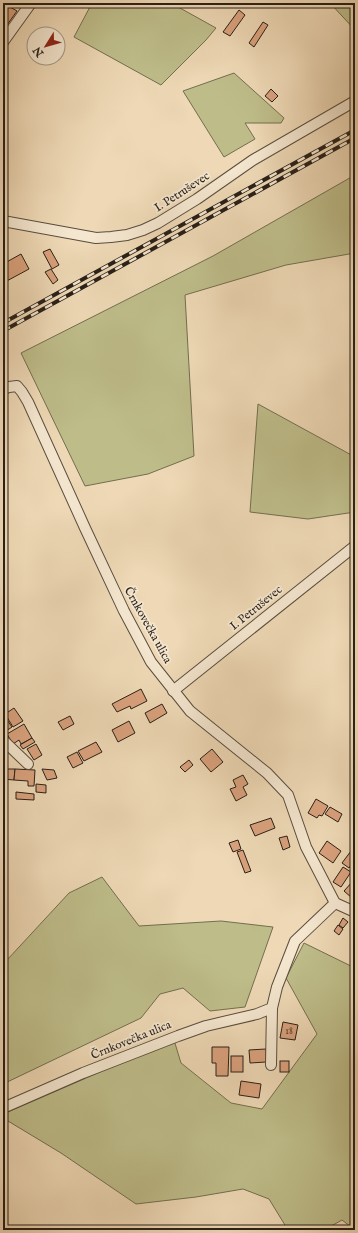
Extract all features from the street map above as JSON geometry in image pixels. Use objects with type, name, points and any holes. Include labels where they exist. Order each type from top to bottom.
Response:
[{"type":"street","points":[[3,42],[31,3]]},
{"type":"street","name":"I. Petruševec","points":[[3,221],[96,238],[127,235],[143,230],[158,223],[197,199],[253,160],[355,101]]},
{"type":"street","name":"Črnkovečka ulica","points":[[3,390],[9,387],[17,386],[28,402],[124,611],[151,662],[190,711],[267,773],[288,795],[306,847],[335,903]]},
{"type":"street","name":"I. Petruševec","points":[[173,691],[355,546]]},
{"type":"street","points":[[3,740],[28,764]]},
{"type":"street","points":[[271,1065],[272,1008],[277,987],[295,941],[335,903],[355,912]]},
{"type":"street","name":"Črnkovečka ulica","points":[[3,1108],[83,1073],[178,1036],[206,1026],[257,1014],[272,1008]]},
{"type":"shaded area","points":[[92,3],[171,3],[216,28],[161,85],[74,37]]},
{"type":"shaded area","points":[[330,3],[355,3],[355,30]]},
{"type":"shaded area","points":[[234,73],[284,118],[281,123],[245,123],[255,139],[224,157],[183,91]]},
{"type":"shaded area","points":[[355,175],[355,253],[286,265],[185,295],[194,456],[148,474],[85,486],[21,353],[213,256]]},
{"type":"shaded area","points":[[258,404],[355,457],[355,512],[308,519],[250,512]]},
{"type":"shaded area","points":[[102,877],[139,926],[221,921],[273,927],[245,1007],[210,1011],[183,988],[160,994],[141,1018],[3,1084],[3,970],[7,960],[69,893]]},
{"type":"shaded area","points":[[304,943],[355,968],[355,1230],[342,1220],[324,1230],[288,1230],[269,1199],[243,1189],[196,1197],[136,1204],[61,1153],[3,1118],[3,1114],[174,1040],[181,1063],[231,1103],[262,1109],[317,1034],[286,978]]},
{"type":"building","points":[[3,3],[17,11],[7,25],[3,22]]},
{"type":"building","points":[[239,10],[245,15],[230,36],[223,32]]},
{"type":"building","points":[[263,22],[268,25],[254,47],[249,43]]},
{"type":"building","points":[[271,89],[278,96],[272,102],[265,96]]},
{"type":"building","points":[[50,249],[59,265],[52,269],[43,252]]},
{"type":"building","points":[[21,254],[29,269],[3,283],[3,264]]},
{"type":"building","points":[[51,269],[58,280],[53,284],[45,272]]},
{"type":"building","points":[[141,689],[147,701],[131,709],[130,706],[117,712],[112,704]]},
{"type":"building","points":[[162,704],[167,713],[150,723],[145,713]]},
{"type":"building","points":[[14,708],[23,721],[13,727],[5,714]]},
{"type":"building","points":[[70,716],[74,724],[63,730],[58,722]]},
{"type":"building","points":[[5,717],[12,727],[3,733],[3,719]]},
{"type":"building","points":[[129,721],[135,733],[118,742],[112,730]]},
{"type":"building","points":[[24,724],[32,738],[21,744],[19,740],[13,744],[7,734]]},
{"type":"building","points":[[32,738],[35,742],[23,749],[20,745]]},
{"type":"building","points":[[96,742],[102,752],[84,761],[78,751]]},
{"type":"building","points":[[36,744],[42,755],[34,760],[27,749]]},
{"type":"building","points":[[212,749],[223,762],[211,772],[200,759]]},
{"type":"building","points":[[77,752],[83,763],[73,768],[67,757]]},
{"type":"building","points":[[189,760],[193,765],[185,772],[180,767]]},
{"type":"building","points":[[3,769],[15,769],[14,780],[3,779]]},
{"type":"building","points":[[15,769],[35,770],[34,786],[28,786],[28,781],[14,780]]},
{"type":"building","points":[[42,769],[54,770],[57,778],[47,780]]},
{"type":"building","points":[[243,775],[248,784],[243,787],[247,795],[236,801],[230,789],[236,787],[233,780]]},
{"type":"building","points":[[36,784],[46,785],[46,793],[36,792]]},
{"type":"building","points":[[16,792],[34,794],[34,800],[16,799]]},
{"type":"building","points":[[316,799],[328,806],[322,816],[319,815],[317,818],[308,813]]},
{"type":"building","points":[[330,807],[342,814],[338,822],[325,814]]},
{"type":"building","points":[[271,818],[275,828],[255,836],[250,825]]},
{"type":"building","points":[[287,836],[290,847],[283,850],[279,838]]},
{"type":"building","points":[[238,840],[241,849],[233,852],[229,843]]},
{"type":"building","points":[[327,841],[341,851],[333,863],[319,853]]},
{"type":"building","points":[[354,847],[355,859],[349,868],[342,863]]},
{"type":"building","points":[[243,850],[251,871],[245,873],[237,852]]},
{"type":"building","points":[[343,867],[351,872],[341,887],[333,882]]},
{"type":"building","points":[[353,881],[355,883],[355,894],[352,898],[344,891]]},
{"type":"building","points":[[343,918],[348,922],[343,928],[339,925]]},
{"type":"building","points":[[338,925],[343,929],[339,935],[334,931]]},
{"type":"building","points":[[283,1022],[298,1025],[295,1040],[280,1038]]},
{"type":"building","points":[[212,1047],[229,1047],[228,1076],[216,1076],[216,1063],[212,1063]]},
{"type":"building","points":[[266,1049],[266,1062],[250,1063],[249,1050]]},
{"type":"building","points":[[231,1056],[243,1056],[243,1072],[231,1072]]},
{"type":"building","points":[[280,1061],[289,1061],[289,1072],[280,1072]]},
{"type":"building","points":[[241,1081],[261,1084],[259,1098],[239,1095]]},
{"type":"railway","points":[[3,323],[355,130]]},
{"type":"railway","points":[[3,331],[355,138]]}]
